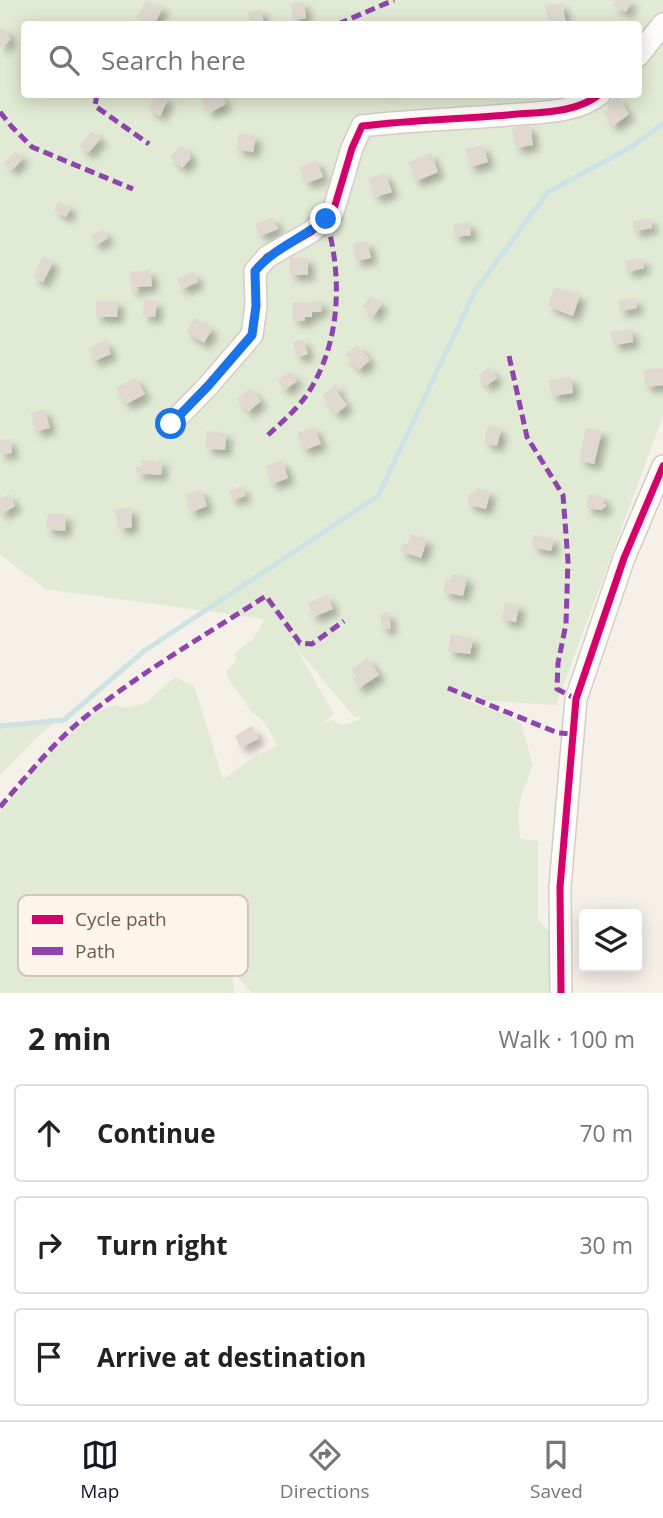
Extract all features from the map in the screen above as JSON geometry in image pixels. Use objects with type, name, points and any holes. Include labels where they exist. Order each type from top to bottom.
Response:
[{"type":"street","points":[[642,52],[663,24]]},
{"type":"street","points":[[171,424],[252,335],[256,306],[255,271],[267,257],[311,232],[333,212],[352,148],[362,126],[556,111],[595,98]]},
{"type":"street","points":[[561,993],[560,887],[576,699],[624,558],[663,466]]},
{"type":"green space","points":[[0,0],[663,0],[663,416],[556,705],[462,699],[505,714],[521,724],[533,765],[521,796],[518,813],[520,839],[538,841],[538,919],[549,932],[549,993],[252,993],[237,976],[248,976],[248,895],[18,895],[18,976],[233,976],[234,993],[0,993],[0,812],[35,767],[93,713],[115,705],[126,708],[146,703],[175,677],[194,686],[223,779],[249,760],[277,745],[265,723],[250,710],[225,673],[235,662],[236,652],[253,639],[265,619],[45,589],[0,554]],"holes":[[[295,646],[355,718],[360,716],[359,720],[341,725],[331,720],[320,725],[334,714]]]},
{"type":"green space","points":[[65,717],[42,732],[0,775],[0,725]]},
{"type":"building","points":[[146,0],[158,7],[160,4],[163,6],[156,21],[136,18]]},
{"type":"building","points":[[616,0],[632,0],[626,12],[613,6]]},
{"type":"building","points":[[304,2],[306,18],[293,20],[291,3]]},
{"type":"building","points":[[562,3],[566,21],[548,21],[545,5]]},
{"type":"building","points":[[261,9],[263,21],[250,21],[248,12]]},
{"type":"building","points":[[0,27],[9,33],[7,35],[11,39],[0,49]]},
{"type":"building","points":[[154,98],[168,99],[160,116],[148,108]]},
{"type":"building","points":[[201,98],[223,98],[226,104],[209,113]]},
{"type":"building","points":[[619,98],[629,114],[613,126],[604,113],[610,109],[607,104]]},
{"type":"building","points":[[530,125],[533,145],[516,148],[512,128]]},
{"type":"building","points":[[92,131],[101,138],[88,153],[79,146]]},
{"type":"building","points":[[239,133],[256,136],[253,152],[236,149]]},
{"type":"building","points":[[181,145],[191,155],[182,168],[170,157]]},
{"type":"building","points":[[483,145],[488,162],[470,167],[465,149]]},
{"type":"building","points":[[15,151],[23,158],[12,170],[4,163]]},
{"type":"building","points":[[431,153],[438,172],[416,181],[408,162]]},
{"type":"building","points":[[316,160],[323,177],[306,183],[299,167]]},
{"type":"building","points":[[385,173],[392,192],[375,197],[368,179]]},
{"type":"building","points":[[59,201],[71,208],[66,217],[54,210]]},
{"type":"building","points":[[273,217],[278,229],[260,236],[255,224]]},
{"type":"building","points":[[650,218],[652,228],[634,231],[633,221]]},
{"type":"building","points":[[469,222],[471,235],[454,237],[453,224]]},
{"type":"building","points":[[103,229],[108,238],[96,245],[91,236]]},
{"type":"building","points":[[367,241],[371,258],[356,261],[353,244]]},
{"type":"building","points":[[43,256],[53,262],[43,282],[33,277]]},
{"type":"building","points":[[290,258],[308,258],[308,275],[290,275]]},
{"type":"building","points":[[642,258],[644,268],[627,272],[625,261]]},
{"type":"building","points":[[150,270],[152,286],[137,287],[138,290],[132,291],[130,272]]},
{"type":"building","points":[[193,272],[198,282],[182,289],[177,279]]},
{"type":"building","points":[[554,287],[580,295],[573,316],[548,306]]},
{"type":"building","points":[[370,296],[382,304],[373,317],[363,306]]},
{"type":"building","points":[[635,298],[637,308],[620,311],[618,301]]},
{"type":"building","points":[[144,300],[157,301],[155,317],[143,316]]},
{"type":"building","points":[[96,301],[118,301],[117,317],[96,317]]},
{"type":"building","points":[[322,301],[321,312],[312,312],[312,317],[305,317],[305,321],[293,320],[293,302]]},
{"type":"building","points":[[194,318],[212,329],[204,343],[186,332]]},
{"type":"building","points":[[631,329],[633,342],[614,345],[611,332]]},
{"type":"building","points":[[303,339],[308,354],[297,357],[293,342]]},
{"type":"building","points":[[105,340],[111,354],[94,361],[88,348]]},
{"type":"building","points":[[357,345],[370,360],[359,370],[345,355]]},
{"type":"building","points":[[489,367],[497,378],[486,386],[478,375]]},
{"type":"building","points":[[663,368],[663,385],[646,387],[644,370]]},
{"type":"building","points":[[290,371],[297,381],[284,390],[278,380]]},
{"type":"building","points":[[135,377],[145,394],[126,404],[116,388]]},
{"type":"building","points":[[571,377],[573,393],[552,396],[549,380]]},
{"type":"building","points":[[335,384],[339,389],[336,391],[347,405],[336,414],[322,395]]},
{"type":"building","points":[[250,388],[261,401],[248,412],[237,399]]},
{"type":"building","points":[[44,409],[50,428],[36,431],[31,413]]},
{"type":"building","points":[[488,425],[501,429],[497,446],[484,442]]},
{"type":"building","points":[[314,427],[321,444],[304,450],[297,433]]},
{"type":"building","points":[[586,428],[602,431],[594,464],[579,460]]},
{"type":"building","points":[[207,431],[226,433],[225,450],[206,448]]},
{"type":"building","points":[[10,439],[12,453],[0,454],[0,440]]},
{"type":"building","points":[[162,459],[161,475],[136,473],[136,467],[141,467],[141,460],[158,462]]},
{"type":"building","points":[[282,460],[288,478],[272,484],[265,466]]},
{"type":"building","points":[[242,486],[245,496],[232,500],[229,491]]},
{"type":"building","points":[[476,488],[490,492],[486,509],[467,504],[469,496],[472,492],[475,493]]},
{"type":"building","points":[[201,489],[207,506],[191,512],[185,495]]},
{"type":"building","points":[[9,494],[15,506],[0,514],[0,498]]},
{"type":"building","points":[[588,494],[604,497],[603,504],[606,504],[606,508],[586,508]]},
{"type":"building","points":[[131,507],[132,527],[120,529],[114,510]]},
{"type":"building","points":[[48,513],[66,515],[65,531],[46,529]]},
{"type":"building","points":[[411,534],[427,540],[421,558],[400,551],[403,543],[408,544]]},
{"type":"building","points":[[534,535],[554,539],[551,551],[532,547]]},
{"type":"building","points":[[452,574],[467,577],[463,596],[443,592],[446,579],[451,580]]},
{"type":"building","points":[[327,595],[333,609],[313,617],[308,603]]},
{"type":"building","points":[[505,602],[519,605],[516,622],[502,619]]},
{"type":"building","points":[[388,612],[391,628],[383,630],[380,614]]},
{"type":"building","points":[[451,634],[473,638],[470,654],[448,651]]},
{"type":"building","points":[[368,658],[379,675],[359,688],[351,669]]},
{"type":"building","points":[[252,726],[259,738],[241,748],[235,736]]},
{"type":"waterway","points":[[0,726],[64,720],[144,651],[378,496],[475,291],[548,192],[631,147],[663,124]]},
{"type":"marked path","points":[[345,21],[394,0]]},
{"type":"marked path","points":[[96,98],[95,106],[149,144]]},
{"type":"marked path","points":[[0,112],[32,147],[133,189]]},
{"type":"marked path","points":[[268,435],[306,396],[318,376],[332,333],[336,310],[335,264],[326,219]]},
{"type":"marked path","points":[[509,356],[527,437],[563,495],[568,561],[566,624],[558,663],[557,689],[576,699]]},
{"type":"marked path","points":[[0,807],[50,749],[84,718],[150,670],[266,596],[300,643],[312,644],[344,621]]},
{"type":"marked path","points":[[448,688],[558,733],[573,734]]},
{"type":"cycle path","points":[[171,424],[252,335],[256,306],[255,271],[267,257],[311,232],[333,212],[352,148],[362,126],[556,111],[594,98]]},
{"type":"cycle path","points":[[561,993],[560,887],[576,699],[624,558],[663,466]]},
{"type":"route","points":[[171,424],[252,335],[256,306],[255,271],[267,257],[311,232],[326,219]]}]
